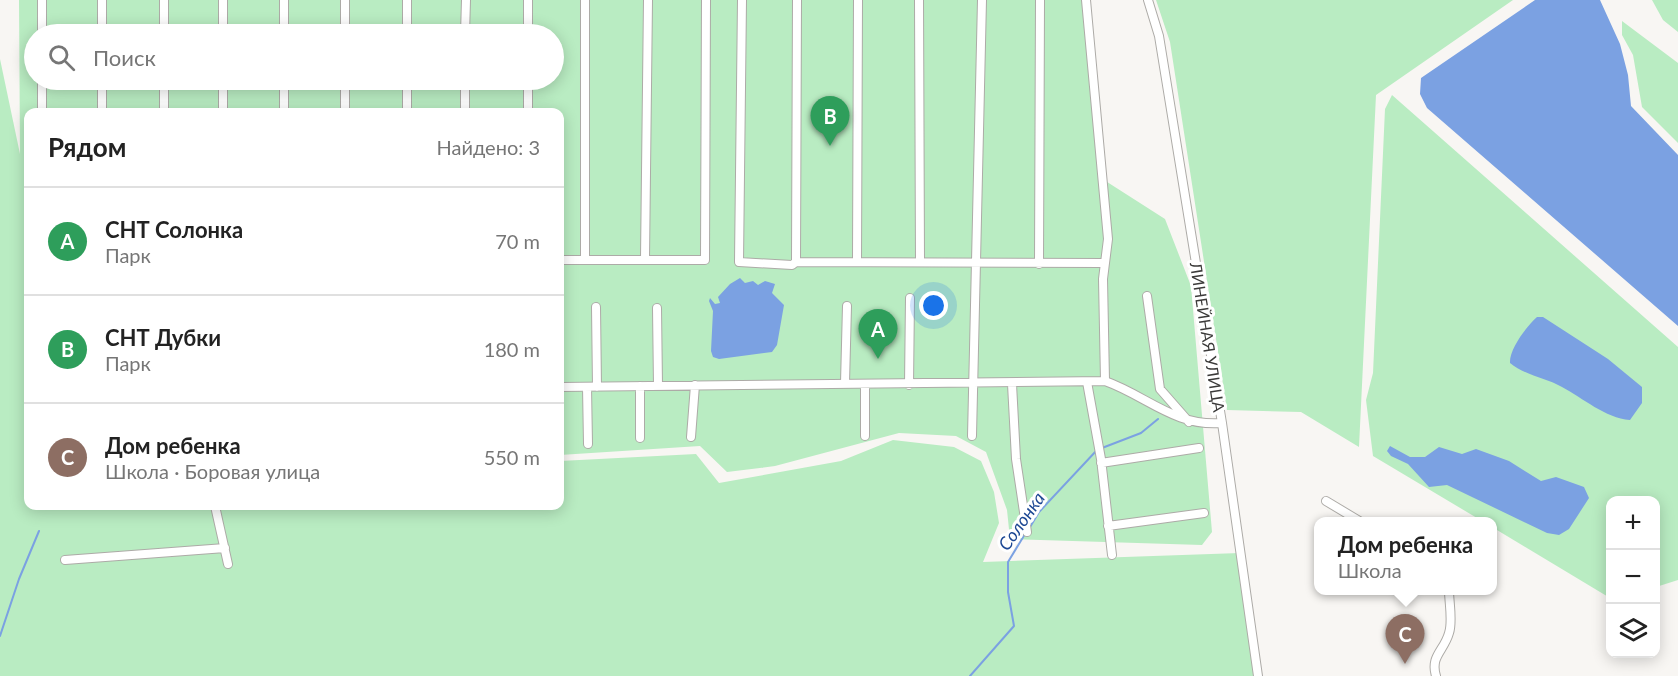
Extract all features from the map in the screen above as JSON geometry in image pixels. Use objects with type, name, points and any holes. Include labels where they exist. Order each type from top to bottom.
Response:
[{"type":"street","points":[[42,0],[42,24]]},
{"type":"street","points":[[102,0],[102,24]]},
{"type":"street","points":[[164,0],[164,24]]},
{"type":"street","points":[[223,0],[223,24]]},
{"type":"street","points":[[284,0],[284,24]]},
{"type":"street","points":[[345,0],[345,24]]},
{"type":"street","points":[[407,0],[407,24]]},
{"type":"street","points":[[465,24],[466,0]]},
{"type":"street","points":[[528,0],[528,24]]},
{"type":"street","points":[[585,0],[585,260]]},
{"type":"street","points":[[645,259],[648,0]]},
{"type":"street","points":[[564,260],[705,260],[706,0]]},
{"type":"street","points":[[742,0],[737,256],[742,263],[792,265],[796,262],[1105,263]]},
{"type":"street","points":[[796,262],[797,0]]},
{"type":"street","points":[[857,262],[858,0]]},
{"type":"street","points":[[920,0],[920,262]]},
{"type":"street","points":[[972,436],[978,263],[982,0]]},
{"type":"street","points":[[1039,264],[1040,0]]},
{"type":"street","points":[[1086,0],[1108,239],[1102,329],[1105,381]]},
{"type":"street","name":"ЛИНЕЙНАЯ УЛИЦА","points":[[1148,0],[1160,36],[1222,423],[1258,676]]},
{"type":"street","points":[[42,90],[42,108]]},
{"type":"street","points":[[102,90],[102,108]]},
{"type":"street","points":[[164,90],[164,108]]},
{"type":"street","points":[[223,90],[223,108]]},
{"type":"street","points":[[284,90],[284,108]]},
{"type":"street","points":[[345,90],[345,108]]},
{"type":"street","points":[[407,90],[407,108]]},
{"type":"street","points":[[465,90],[465,108]]},
{"type":"street","points":[[528,90],[528,108]]},
{"type":"street","points":[[1147,296],[1160,389],[1190,422]]},
{"type":"street","points":[[909,385],[910,298]]},
{"type":"street","points":[[844,383],[847,306]]},
{"type":"street","points":[[596,307],[597,387]]},
{"type":"street","points":[[657,308],[658,386]]},
{"type":"street","points":[[564,387],[844,383],[865,385],[1012,384],[1105,381],[1169,415],[1190,422],[1222,423]]},
{"type":"street","points":[[1087,382],[1101,464],[1112,555]]},
{"type":"street","points":[[1012,384],[1016,459],[1027,532]]},
{"type":"street","points":[[691,437],[695,385]]},
{"type":"street","points":[[865,385],[865,436]]},
{"type":"street","points":[[640,386],[640,438]]},
{"type":"street","points":[[587,387],[588,444]]},
{"type":"street","points":[[1101,464],[1199,448]]},
{"type":"street","points":[[1326,501],[1353,517]]},
{"type":"street","points":[[216,510],[228,564]]},
{"type":"street","points":[[1108,526],[1204,513]]},
{"type":"street","points":[[65,560],[225,548]]},
{"type":"street","points":[[1436,676],[1433,665],[1449,633],[1449,595]]},
{"type":"green space","points":[[19,0],[1086,0],[1104,180],[1165,219],[1191,286],[1212,532],[1202,545],[1010,539],[1007,510],[986,452],[956,436],[899,433],[775,466],[727,472],[700,446],[564,455],[564,108],[24,108],[24,510],[564,510],[564,461],[696,454],[719,483],[841,461],[893,440],[954,447],[981,461],[994,492],[999,523],[983,562],[1240,553],[1258,676],[0,676],[0,59],[20,154]]},
{"type":"green space","points":[[1156,0],[1513,0],[1376,95],[1359,447],[1301,412],[1227,410],[1170,42]]},
{"type":"green space","points":[[1652,0],[1678,0],[1678,32],[1663,20]]},
{"type":"green space","points":[[1622,21],[1678,63],[1678,143],[1642,107],[1633,55],[1622,35]]},
{"type":"green space","points":[[1392,95],[1678,347],[1678,580],[1660,586],[1660,496],[1606,496],[1606,596],[1497,530],[1497,517],[1475,517],[1373,456],[1366,400],[1373,373],[1385,109]]},
{"type":"water","points":[[1535,0],[1600,0],[1620,44],[1628,75],[1631,106],[1678,155],[1678,326],[1427,108],[1420,94],[1421,78]]},
{"type":"water","points":[[740,278],[745,283],[753,281],[758,285],[765,281],[775,284],[772,293],[784,305],[777,345],[772,352],[719,359],[713,357],[711,351],[713,311],[709,301],[710,298],[715,304],[720,303],[718,297],[730,284]]},
{"type":"water","points":[[1537,317],[1543,317],[1608,359],[1642,387],[1642,403],[1630,420],[1603,412],[1562,387],[1522,371],[1510,363],[1515,345]]},
{"type":"water","points":[[1390,446],[1410,457],[1425,457],[1439,447],[1462,454],[1476,449],[1509,461],[1541,481],[1556,477],[1584,487],[1589,498],[1569,529],[1559,535],[1547,533],[1447,485],[1429,487],[1408,464],[1391,456],[1387,451]]},
{"type":"waterway","name":"Солонка","points":[[1102,448],[1141,433],[1158,419]]},
{"type":"waterway","name":"Солонка","points":[[1030,527],[1039,512],[1097,450]]},
{"type":"waterway","points":[[0,636],[19,579],[39,531]]},
{"type":"waterway","name":"Солонка","points":[[970,676],[1014,626],[1008,592],[1008,562],[1025,534]]},
{"type":"place","name":"СНТ Дубки","points":[[830,146]]},
{"type":"place","name":"СНТ Солонка","points":[[878,359]]},
{"type":"place","name":"Дом ребенка","points":[[1405,664]]}]
